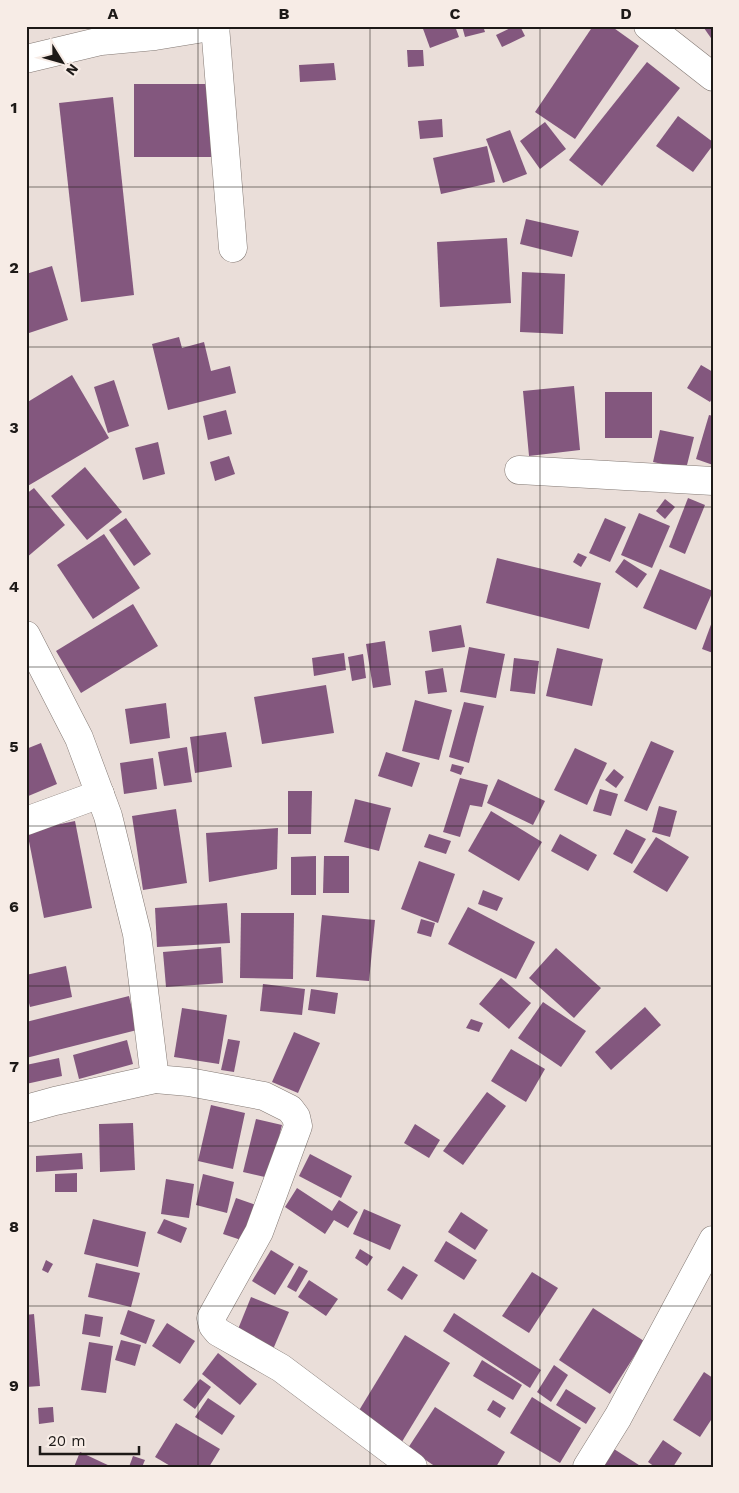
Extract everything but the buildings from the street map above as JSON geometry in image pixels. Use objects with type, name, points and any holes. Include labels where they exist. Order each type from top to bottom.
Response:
[{"type":"street","points":[[26,59],[101,41],[155,31],[215,26],[233,248]]},
{"type":"street","points":[[648,26],[713,77]]},
{"type":"street","points":[[519,470],[713,481]]},
{"type":"street","points":[[26,634],[79,738],[108,816],[137,934],[155,1079]]},
{"type":"street","points":[[26,821],[100,794]]},
{"type":"street","points":[[26,1109],[155,1079],[189,1082],[264,1096],[290,1109],[296,1117],[298,1126],[259,1232],[211,1318],[213,1326],[218,1332],[281,1368],[413,1467]]},
{"type":"street","points":[[587,1467],[618,1417],[713,1240]]}]
